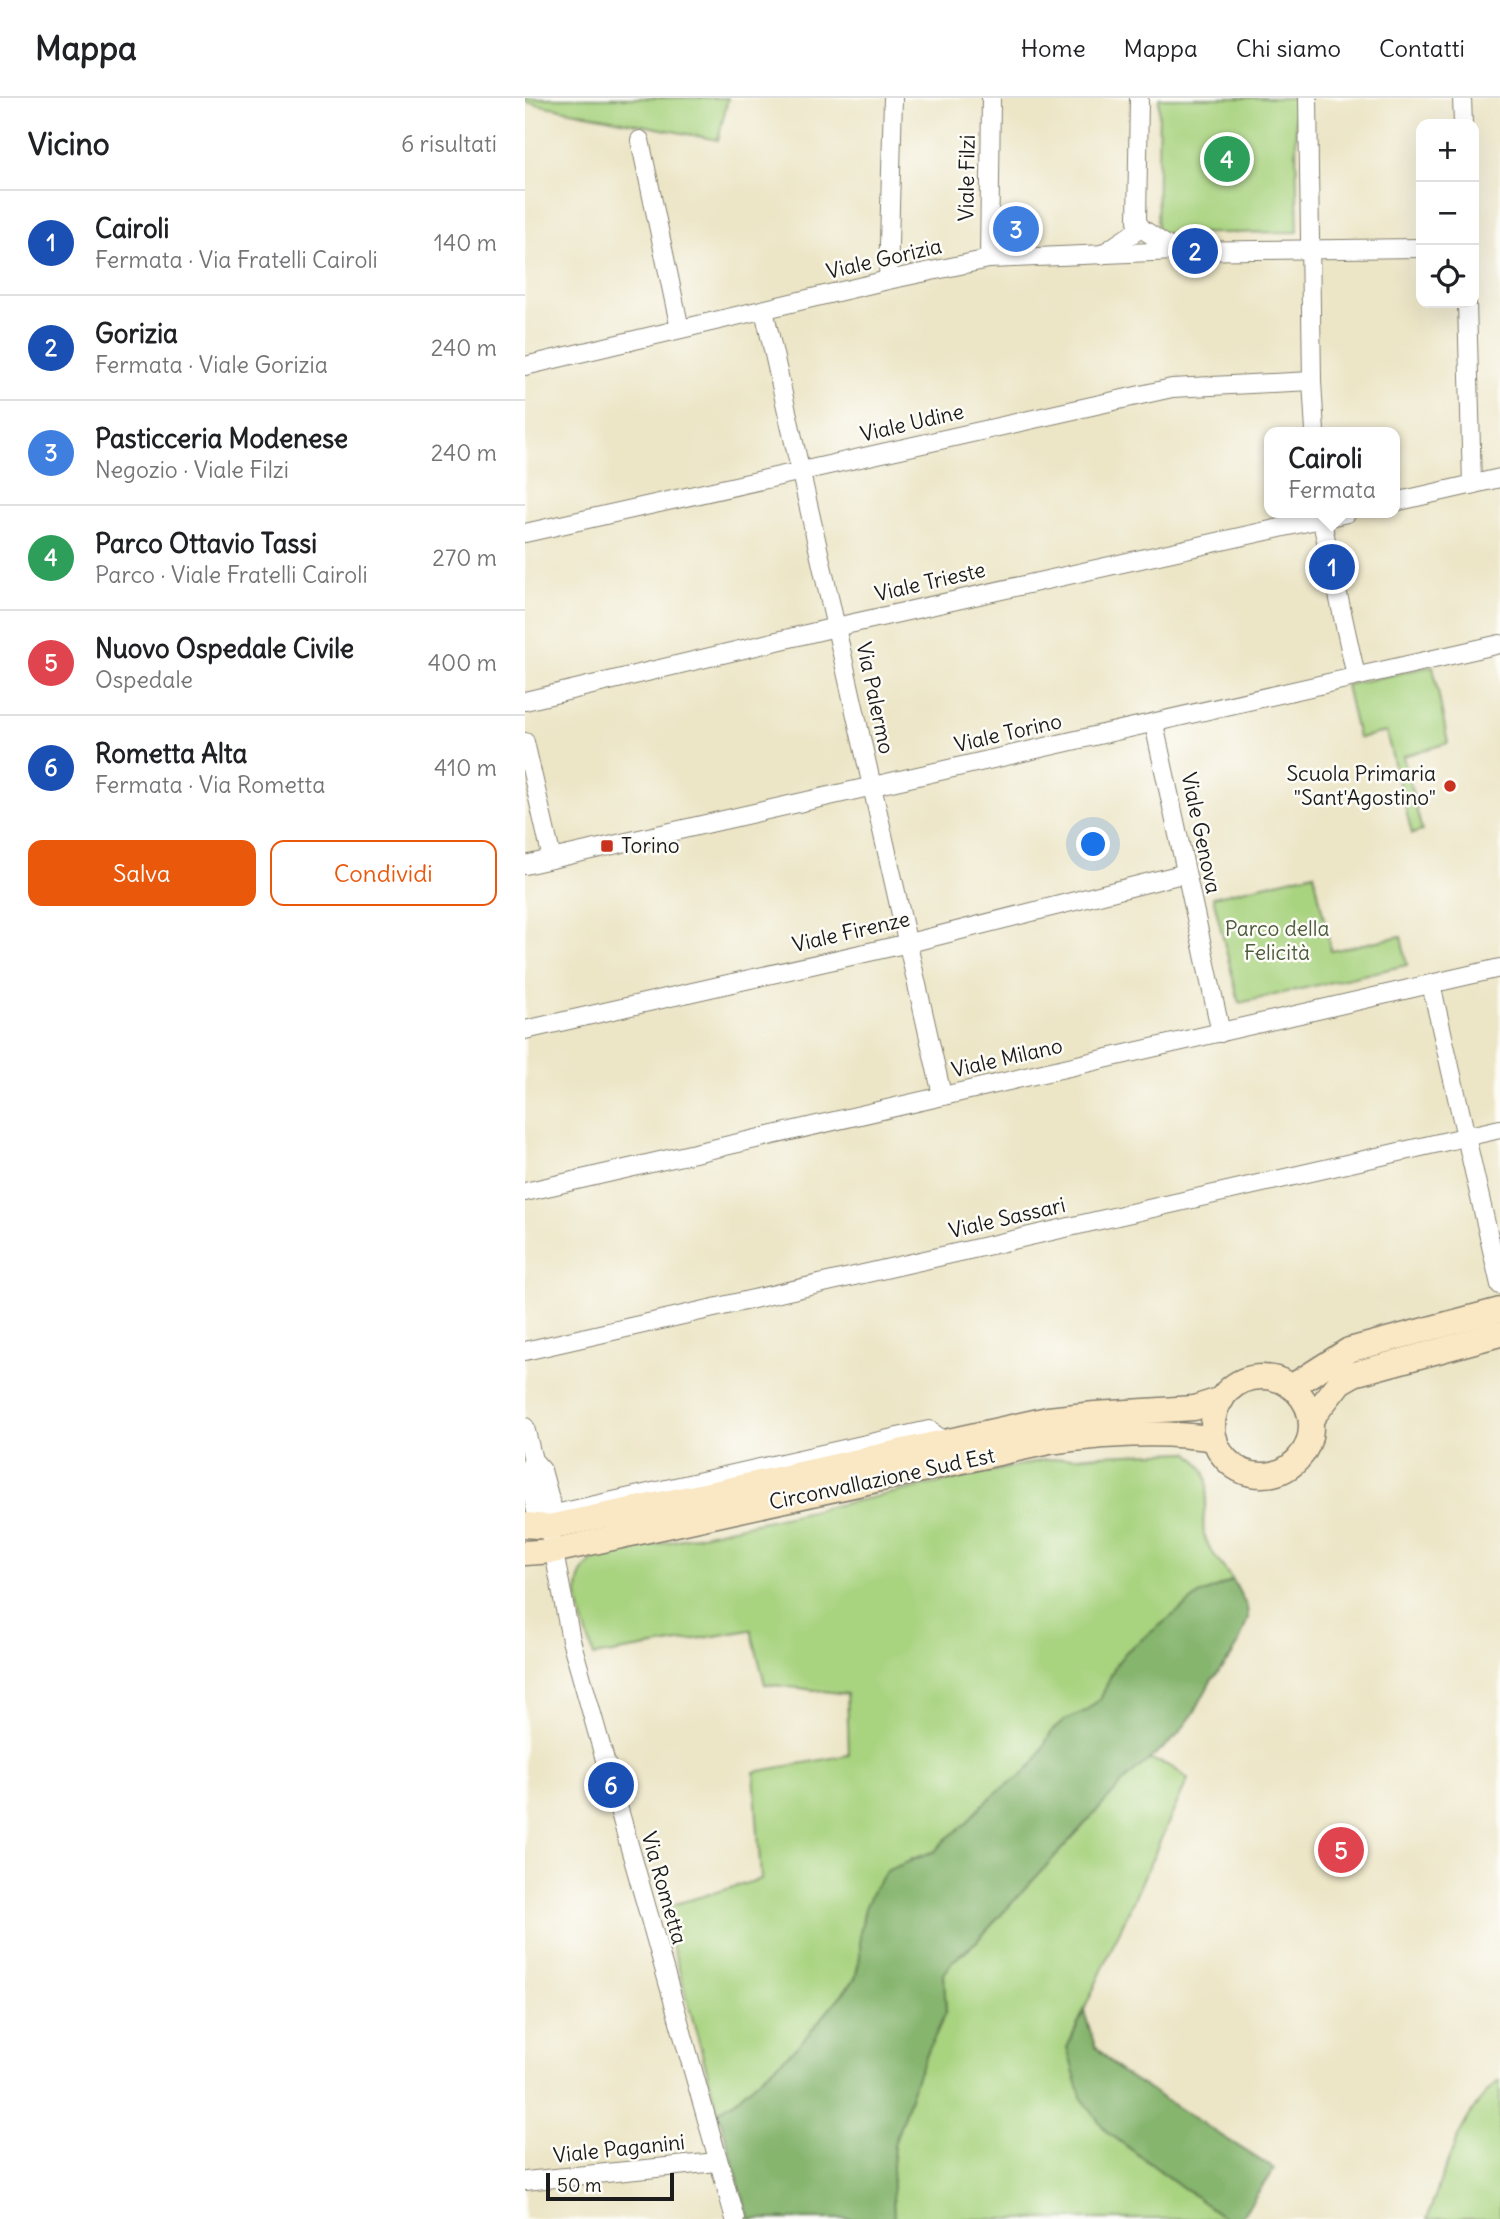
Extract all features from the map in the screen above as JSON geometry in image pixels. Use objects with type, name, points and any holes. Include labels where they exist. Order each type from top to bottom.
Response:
[{"type":"main road","points":[[1221,1399],[1213,1425],[1221,1454],[1234,1467],[1254,1475],[1275,1474],[1295,1463],[1303,1454],[1312,1431],[1311,1419],[1304,1401],[1291,1387],[1349,1350],[1500,1310]]},
{"type":"main road","points":[[1311,1419],[1340,1382],[1354,1374],[1500,1334]]},
{"type":"main road","name":"Circonvallazione Sud Est","points":[[543,1522],[1048,1419],[1194,1408],[1221,1399],[1236,1385],[1254,1378],[1273,1379],[1291,1387]]},
{"type":"main road","name":"Circonvallazione Sud Est","points":[[525,1553],[553,1551],[1049,1442],[1094,1437],[1183,1434],[1215,1439]]},
{"type":"street","points":[[887,280],[893,98]]},
{"type":"street","name":"Viale Filzi","points":[[989,259],[991,98]]},
{"type":"street","points":[[1139,98],[1137,221],[1141,228],[1175,251]]},
{"type":"street","points":[[1308,98],[1315,427]]},
{"type":"street","points":[[1462,98],[1463,119]]},
{"type":"street","points":[[640,140],[680,329]]},
{"type":"street","points":[[1101,255],[1141,228]]},
{"type":"street","name":"Viale Gorizia","points":[[525,366],[887,280],[989,259],[1175,251],[1416,248]]},
{"type":"street","points":[[1467,308],[1472,485]]},
{"type":"street","name":"Via Palermo","points":[[764,310],[942,1096]]},
{"type":"street","name":"Viale Udine","points":[[525,533],[1172,388],[1312,381]]},
{"type":"street","points":[[1400,501],[1500,478]]},
{"type":"street","name":"Viale Trieste","points":[[525,701],[1311,518]]},
{"type":"street","points":[[1320,518],[1356,676]]},
{"type":"street","name":"Viale Torino","points":[[525,865],[1500,644]]},
{"type":"street","name":"Viale Genova","points":[[1154,724],[1221,1033]]},
{"type":"street","points":[[525,741],[552,859]]},
{"type":"street","name":"Viale Firenze","points":[[525,1030],[909,943],[1186,873]]},
{"type":"street","name":"Viale Milano","points":[[525,1192],[1500,968]]},
{"type":"street","points":[[1431,984],[1500,1285]]},
{"type":"street","name":"Viale Sassari","points":[[525,1351],[1500,1129]]},
{"type":"street","name":"Via Rometta","points":[[525,1427],[533,1460],[527,1471],[537,1515],[543,1522],[553,1551],[571,1640],[735,2219]]},
{"type":"street","name":"Viale Paganini","points":[[525,2181],[717,2162]]},
{"type":"green space","points":[[525,98],[728,98],[718,140],[525,102]]},
{"type":"green space","points":[[1159,98],[1295,98],[1298,232],[1157,234]]},
{"type":"green space","points":[[1433,666],[1448,743],[1403,756],[1422,831],[1412,834],[1386,732],[1358,738],[1346,685]]},
{"type":"green space","name":"Parco della Felicità","points":[[1314,873],[1331,951],[1401,936],[1407,965],[1239,1003],[1213,897]]},
{"type":"green space","points":[[1188,1452],[1199,1462],[1207,1481],[1203,1522],[1205,1539],[1233,1580],[1199,1595],[1127,1651],[1115,1666],[1101,1698],[1086,1711],[1065,1720],[1052,1731],[1035,1762],[1022,1775],[999,1790],[935,1851],[911,1859],[860,1933],[860,1957],[855,1979],[799,2045],[732,2103],[718,2111],[662,1908],[761,1879],[754,1772],[849,1755],[847,1694],[765,1684],[751,1630],[594,1656],[579,1604],[580,1579],[586,1568],[596,1558],[1044,1460]]},
{"type":"green space","points":[[1233,1580],[1247,1607],[1248,1618],[1238,1645],[1211,1681],[1194,1713],[1175,1738],[1127,1778],[976,1942],[953,1961],[944,1974],[946,2012],[918,2073],[894,2145],[894,2219],[749,2219],[718,2111],[732,2103],[799,2045],[855,1979],[865,1908],[875,1886],[888,1870],[935,1851],[999,1790],[1022,1775],[1035,1762],[1052,1731],[1065,1720],[1086,1711],[1101,1698],[1115,1666],[1127,1651],[1199,1595]]},
{"type":"green space","points":[[1148,1760],[1169,1766],[1188,1779],[1067,2048],[1106,2131],[1226,2219],[894,2219],[894,2145],[918,2073],[946,2012],[944,1974],[953,1961],[976,1942],[1127,1778]]},
{"type":"green space","points":[[1084,2011],[1095,2046],[1120,2071],[1274,2169],[1240,2219],[1226,2219],[1106,2131],[1081,2097],[1067,2048]]},
{"type":"green space","points":[[1500,2080],[1500,2219],[1427,2219],[1447,2162],[1464,2126],[1474,2109]]},
{"type":"place","name":"Parco Ottavio Tassi","points":[[1227,159]]},
{"type":"place","name":"Pasticceria Modenese","points":[[1016,229]]},
{"type":"place","name":"Gorizia","points":[[1195,251]]},
{"type":"place","name":"Cairoli","points":[[1332,567]]},
{"type":"place","name":"Scuola Primaria \"Sant'Agostino\"","points":[[1450,786]]},
{"type":"place","name":"Torino","points":[[607,846]]},
{"type":"place","name":"Rometta Alta","points":[[611,1785]]},
{"type":"place","name":"Nuovo Ospedale Civile","points":[[1341,1850]]}]
